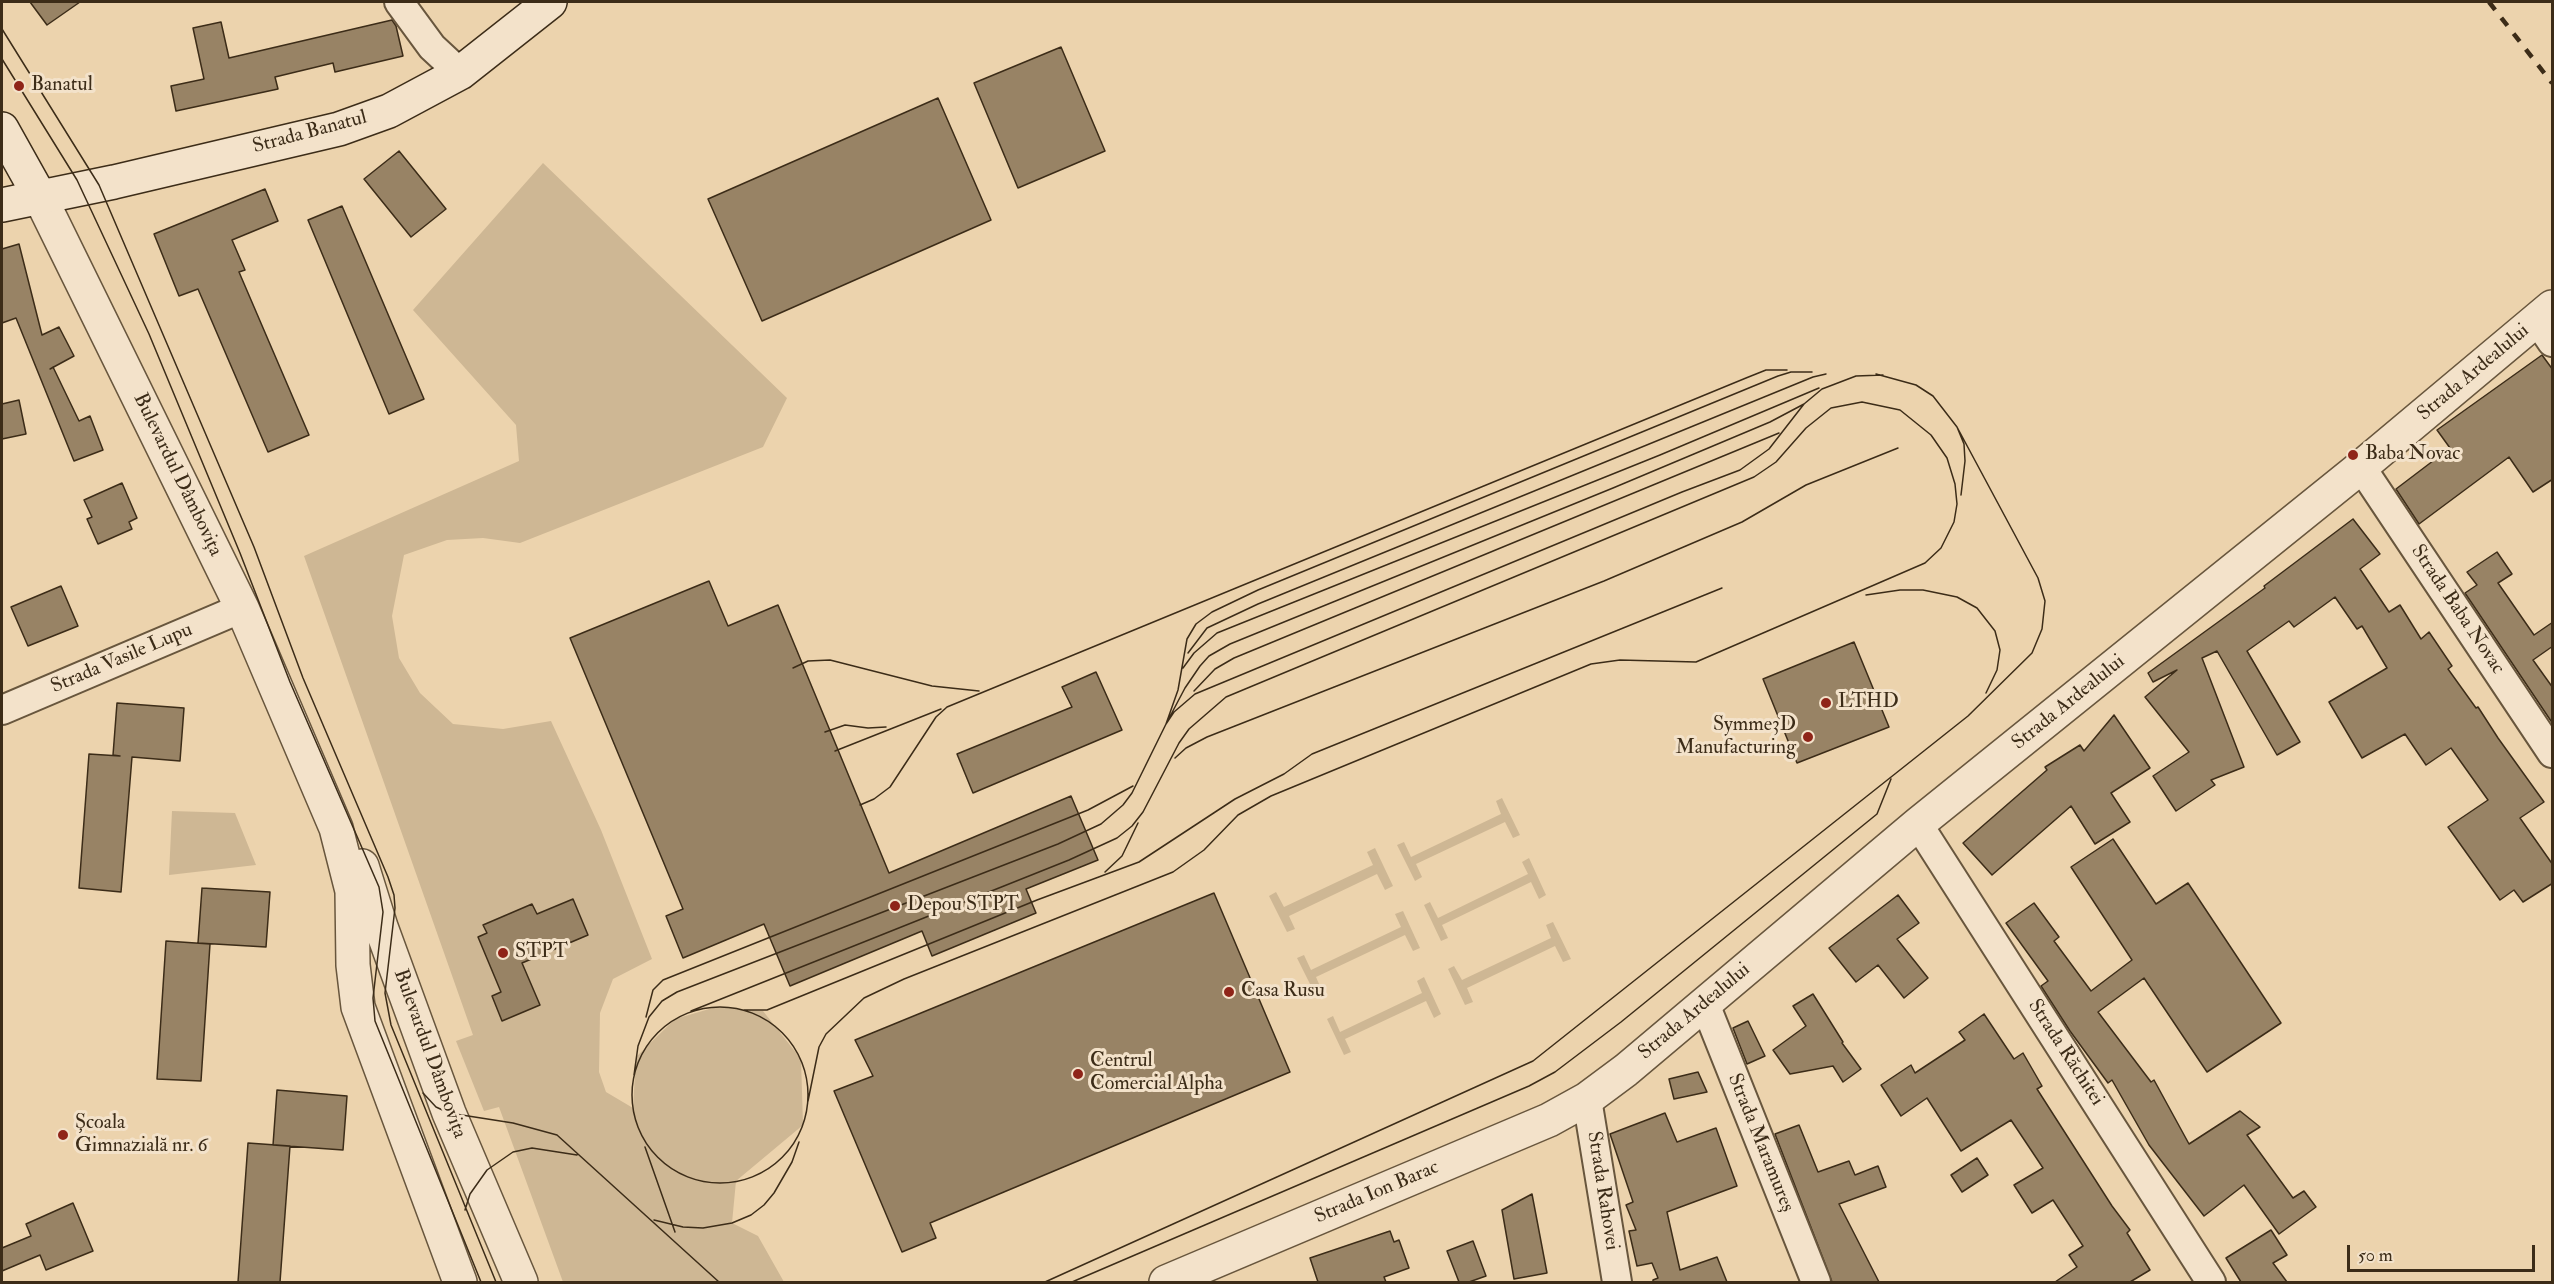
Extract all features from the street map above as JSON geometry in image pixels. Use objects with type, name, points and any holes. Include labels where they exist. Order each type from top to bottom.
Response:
[{"type":"street","points":[[399,2],[432,47],[460,73]]},
{"type":"street","name":"Strada Banatul","points":[[2,205],[114,182],[339,129],[389,111],[460,73],[550,2]]},
{"type":"street","name":"Bulevardul Dâmbovița","points":[[2,129],[40,197],[242,608],[336,828],[352,891],[352,965],[358,1006],[460,1282]]},
{"type":"street","name":"Strada Ardealului","points":[[1587,1099],[1626,1070],[1918,824],[2361,467],[2547,323]]},
{"type":"street","name":"Strada Baba Novac","points":[[2361,467],[2553,753]]},
{"type":"street","name":"Strada Vasile Lupu","points":[[2,710],[242,608]]},
{"type":"street","name":"Strada Răchitei","points":[[1918,824],[2211,1282]]},
{"type":"street","name":"Bulevardul Dâmbovița","points":[[336,828],[363,867],[381,927],[449,1113],[521,1282]]},
{"type":"street","name":"Strada Maramureș","points":[[1705,1004],[1816,1282]]},
{"type":"street","name":"Strada Ion Barac","points":[[1166,1282],[1549,1120],[1587,1099]]},
{"type":"street","name":"Strada Rahovei","points":[[1587,1099],[1617,1282]]},
{"type":"shaded area","points":[[543,163],[787,398],[763,447],[520,543],[483,538],[447,540],[404,555],[392,616],[399,658],[420,693],[453,724],[503,729],[551,721],[601,830],[652,959],[613,979],[600,1013],[599,1072],[606,1092],[633,1108],[636,1057],[675,1019],[716,1007],[763,1011],[801,1059],[803,1125],[736,1181],[732,1223],[758,1236],[784,1282],[563,1282],[499,1107],[484,1111],[456,1041],[473,1035],[304,556],[519,461],[516,425],[413,310]]},
{"type":"shaded area","points":[[1502,798],[1520,835],[1513,838],[1505,822],[1416,864],[1422,877],[1415,881],[1397,845],[1404,842],[1411,857],[1501,814],[1496,801]]},
{"type":"shaded area","points":[[172,811],[235,813],[256,865],[169,875]]},
{"type":"shaded area","points":[[1375,848],[1393,886],[1385,890],[1377,874],[1289,916],[1295,929],[1287,932],[1269,896],[1276,892],[1284,907],[1373,865],[1367,852]]},
{"type":"shaded area","points":[[1529,858],[1546,895],[1539,899],[1531,882],[1442,925],[1448,938],[1441,941],[1424,905],[1430,902],[1438,918],[1528,874],[1522,862]]},
{"type":"shaded area","points":[[1403,911],[1420,948],[1413,951],[1405,935],[1316,977],[1322,991],[1315,994],[1297,958],[1304,955],[1311,970],[1401,927],[1395,914]]},
{"type":"shaded area","points":[[1553,922],[1571,959],[1563,962],[1555,946],[1467,988],[1473,1002],[1465,1005],[1448,969],[1454,966],[1462,980],[1551,938],[1546,925]]},
{"type":"shaded area","points":[[1424,977],[1441,1014],[1434,1018],[1426,1001],[1345,1039],[1351,1052],[1344,1055],[1327,1019],[1333,1016],[1340,1032],[1422,993],[1417,981]]},
{"type":"building","points":[[30,2],[80,2],[47,25]]},
{"type":"building","points":[[392,20],[396,26],[403,56],[335,72],[333,63],[275,77],[278,89],[176,111],[171,86],[204,79],[193,28],[221,22],[229,58]]},
{"type":"building","points":[[1061,47],[1105,151],[1018,188],[974,83]]},
{"type":"building","points":[[938,98],[991,220],[762,321],[708,199]]},
{"type":"building","points":[[399,151],[446,209],[411,237],[364,179]]},
{"type":"building","points":[[265,189],[278,221],[232,240],[245,270],[239,272],[309,435],[268,452],[198,289],[179,296],[154,234]]},
{"type":"building","points":[[342,206],[424,399],[389,414],[308,220]]},
{"type":"building","points":[[19,244],[42,335],[59,327],[74,356],[53,367],[79,421],[90,416],[103,450],[74,461],[16,318],[2,323],[2,249]]},
{"type":"building","points":[[2542,355],[2553,370],[2553,479],[2533,492],[2509,457],[2419,524],[2396,489],[2450,448],[2437,430]]},
{"type":"building","points":[[19,400],[26,434],[2,439],[2,404]]},
{"type":"building","points":[[122,483],[137,518],[129,522],[132,529],[98,544],[87,519],[92,517],[84,500]]},
{"type":"building","points":[[2353,519],[2380,554],[2360,569],[2389,612],[2400,605],[2421,639],[2429,632],[2452,666],[2448,669],[2476,708],[2478,707],[2544,802],[2520,818],[2553,865],[2553,883],[2523,902],[2514,890],[2500,900],[2448,827],[2488,800],[2451,748],[2426,765],[2405,734],[2362,758],[2329,702],[2387,668],[2362,626],[2357,629],[2335,597],[2294,627],[2289,621],[2247,651],[2300,742],[2277,755],[2217,651],[2202,658],[2244,767],[2211,780],[2215,785],[2176,811],[2153,776],[2189,752],[2145,697],[2177,670],[2153,682],[2148,673],[2265,588],[2264,586]]},
{"type":"building","points":[[2497,552],[2512,574],[2498,583],[2534,635],[2553,622],[2553,646],[2533,660],[2553,688],[2553,724],[2465,593],[2477,585],[2467,572]]},
{"type":"building","points":[[709,581],[728,626],[778,605],[889,873],[1071,796],[1098,860],[1026,889],[1036,913],[932,956],[922,931],[790,986],[764,924],[683,958],[666,916],[683,909],[570,638]]},
{"type":"building","points":[[61,586],[78,626],[28,646],[11,607]]},
{"type":"building","name":"LTHD","points":[[1854,642],[1889,727],[1797,763],[1763,679]]},
{"type":"building","points":[[1096,672],[1122,730],[973,793],[957,754],[1072,707],[1062,687]]},
{"type":"building","points":[[117,703],[184,708],[180,761],[132,757],[121,892],[79,888],[89,754],[120,756],[113,755]]},
{"type":"building","points":[[2114,715],[2150,768],[2111,793],[2130,822],[2095,844],[2071,806],[1992,875],[1963,843],[2047,770],[2045,767],[2080,745],[2084,751]]},
{"type":"building","points":[[2113,839],[2156,904],[2188,883],[2281,1023],[2207,1072],[2144,978],[2098,1012],[2151,1082],[2154,1080],[2189,1144],[2240,1111],[2260,1127],[2247,1135],[2293,1198],[2304,1191],[2316,1207],[2279,1234],[2244,1185],[2204,1216],[2149,1145],[2112,1080],[2108,1083],[2070,1031],[2041,986],[2048,981],[2006,923],[2034,903],[2059,937],[2054,941],[2091,991],[2132,960],[2071,867]]},
{"type":"building","points":[[202,888],[270,892],[266,947],[198,943]]},
{"type":"building","name":"Centrul Comercial Alpha","points":[[1214,893],[1290,1072],[930,1223],[936,1238],[902,1252],[834,1091],[873,1076],[855,1040]]},
{"type":"building","points":[[1898,895],[1919,923],[1897,939],[1928,978],[1904,998],[1878,965],[1856,982],[1829,948]]},
{"type":"building","points":[[573,899],[588,935],[522,963],[540,1005],[502,1021],[492,996],[501,992],[478,937],[487,933],[483,925],[532,904],[537,914]]},
{"type":"building","points":[[166,941],[210,944],[201,1081],[157,1079]]},
{"type":"building","points":[[1813,994],[1842,1043],[1861,1069],[1843,1082],[1833,1066],[1790,1074],[1773,1050],[1806,1026],[1793,1006]]},
{"type":"building","points":[[1984,1014],[2014,1059],[2023,1053],[2042,1086],[2037,1089],[2112,1206],[2130,1230],[2127,1233],[2150,1270],[2130,1282],[2055,1282],[2077,1267],[2069,1255],[2083,1246],[2053,1200],[2032,1213],[2014,1185],[2043,1168],[2011,1120],[1961,1151],[1927,1098],[1901,1116],[1881,1085],[1911,1065],[1915,1073],[1965,1040],[1959,1032]]},
{"type":"building","points":[[1748,1021],[1765,1056],[1747,1064],[1733,1028]]},
{"type":"building","points":[[1698,1072],[1707,1092],[1674,1099],[1669,1079]]},
{"type":"building","points":[[277,1090],[347,1096],[343,1150],[273,1145]]},
{"type":"building","points":[[1665,1113],[1677,1142],[1716,1128],[1737,1186],[1667,1212],[1680,1270],[1717,1257],[1727,1282],[1653,1282],[1658,1278],[1652,1263],[1637,1266],[1629,1231],[1636,1230],[1626,1205],[1633,1202],[1610,1134]]},
{"type":"building","points":[[1799,1125],[1818,1172],[1849,1161],[1855,1175],[1878,1166],[1886,1187],[1839,1204],[1879,1282],[1832,1282],[1775,1134]]},
{"type":"building","points":[[248,1143],[290,1146],[280,1282],[238,1282]]},
{"type":"building","points":[[1977,1158],[1988,1175],[1962,1192],[1951,1175]]},
{"type":"building","points":[[1532,1194],[1547,1273],[1514,1279],[1502,1210]]},
{"type":"building","points":[[73,1203],[93,1251],[46,1270],[40,1255],[2,1271],[2,1248],[31,1236],[26,1224]]},
{"type":"building","points":[[2271,1230],[2287,1255],[2273,1263],[2287,1282],[2241,1282],[2226,1258]]},
{"type":"building","points":[[1390,1231],[1394,1242],[1399,1240],[1409,1268],[1384,1277],[1386,1282],[1318,1282],[1310,1258]]},
{"type":"building","points":[[1473,1241],[1486,1276],[1469,1282],[1459,1282],[1447,1251]]},
{"type":"tram line","points":[[2,29],[99,185],[254,547],[303,678],[388,877],[394,895],[395,908],[385,993],[391,1025],[496,1282]]},
{"type":"tram line","points":[[2,59],[77,180],[149,334],[240,553],[290,682],[379,887],[383,912],[373,998],[375,1021],[481,1282]]},
{"type":"tram line","points":[[860,805],[874,799],[890,787],[936,717],[947,707],[1746,378],[1766,370],[1787,370]]},
{"type":"tram line","points":[[1804,404],[1770,422],[1613,488],[1230,644],[1209,656],[1200,666],[1185,688],[1166,724],[1178,690],[1187,639],[1196,624],[1212,612],[1258,590],[1778,376],[1791,372],[1812,372]]},
{"type":"tram line","points":[[1188,653],[1207,628],[1258,604],[1813,377],[1826,374]]},
{"type":"tram line","points":[[1876,374],[1916,385],[1933,396],[1957,427],[1964,444],[1965,461],[1961,495]]},
{"type":"tram line","points":[[634,1075],[638,1046],[649,1017],[662,1001],[677,992],[1058,844],[1101,824],[1123,805],[1132,793],[1166,724],[1174,712],[1195,694],[1740,470],[1769,449],[1804,404],[1822,389],[1856,376],[1883,375]]},
{"type":"tram line","points":[[1183,668],[1194,653],[1217,633],[1660,455],[1819,388]]},
{"type":"tram line","points":[[691,1011],[1069,860],[1117,838],[1132,826],[1143,812],[1179,743],[1189,729],[1226,697],[1754,477],[1776,462],[1806,428],[1831,408],[1862,402],[1900,410],[1931,435],[1947,458],[1955,484],[1957,504],[1954,522],[1941,548],[1925,563],[1696,662],[1620,660],[1591,664],[1271,796],[1238,815],[1204,850],[1173,872],[904,979],[864,998],[826,1034],[819,1047],[808,1101]]},
{"type":"tram line","points":[[1045,1282],[1533,1061],[1968,716],[2032,653],[2042,629],[2045,601],[2038,578],[1957,427]]},
{"type":"tram line","points":[[1194,691],[1215,669],[1234,658],[1779,433]]},
{"type":"tram line","points":[[1175,758],[1186,748],[1207,737],[1604,581],[1742,522],[1806,485],[1898,448]]},
{"type":"tram line","points":[[744,1010],[767,1010],[1037,900],[1139,862],[1235,799],[1284,774],[1312,754],[1722,588]]},
{"type":"tram line","points":[[1866,595],[1900,590],[1923,590],[1957,597],[1977,608],[1995,631],[2000,650],[1997,670],[1986,693]]},
{"type":"tram line","points":[[793,668],[808,661],[830,660],[932,686],[979,691]]},
{"type":"tram line","points":[[835,751],[941,709]]},
{"type":"tram line","points":[[825,732],[845,725],[868,728],[886,727]]},
{"type":"tram line","points":[[1072,1282],[1529,1086],[1555,1072],[1621,1022],[1877,814],[1891,779]]},
{"type":"tram line","points":[[646,1017],[653,990],[663,980],[1088,810],[1133,786]]},
{"type":"tram line","points":[[1105,872],[1122,856],[1138,823]]},
{"type":"tram line","points":[[720,1007],[737,1008],[754,1013],[782,1033],[802,1061],[807,1078],[808,1095],[807,1112],[802,1129],[782,1157],[754,1177],[737,1182],[720,1183],[703,1182],[686,1177],[658,1157],[638,1129],[633,1112],[632,1095],[633,1078],[638,1061],[658,1033],[686,1013],[703,1008],[720,1007]]},
{"type":"tram line","points":[[423,1093],[436,1107],[449,1113],[513,1123],[557,1135],[719,1282]]},
{"type":"tram line","points":[[654,1220],[683,1227],[703,1228],[732,1223],[751,1215],[774,1193],[792,1162],[799,1142]]},
{"type":"tram line","points":[[645,1147],[675,1232]]},
{"type":"tram line","points":[[465,1210],[470,1194],[487,1170],[513,1152],[532,1148],[577,1155]]},
{"type":"railway","points":[[2489,2],[2552,83]]},
{"type":"place","name":"Banatul","points":[[19,86]]},
{"type":"place","name":"Baba Novac","points":[[2353,455]]},
{"type":"place","name":"LTHD","points":[[1826,703]]},
{"type":"place","name":"Symme3D Manufacturing","points":[[1808,737]]},
{"type":"place","name":"Depou STPT","points":[[895,906]]},
{"type":"place","name":"STPT","points":[[503,953]]},
{"type":"place","name":"Casa Rusu","points":[[1229,992]]},
{"type":"place","name":"Centrul Comercial Alpha","points":[[1078,1074]]},
{"type":"place","name":"Școala Gimnazială nr. 6","points":[[63,1135]]}]
